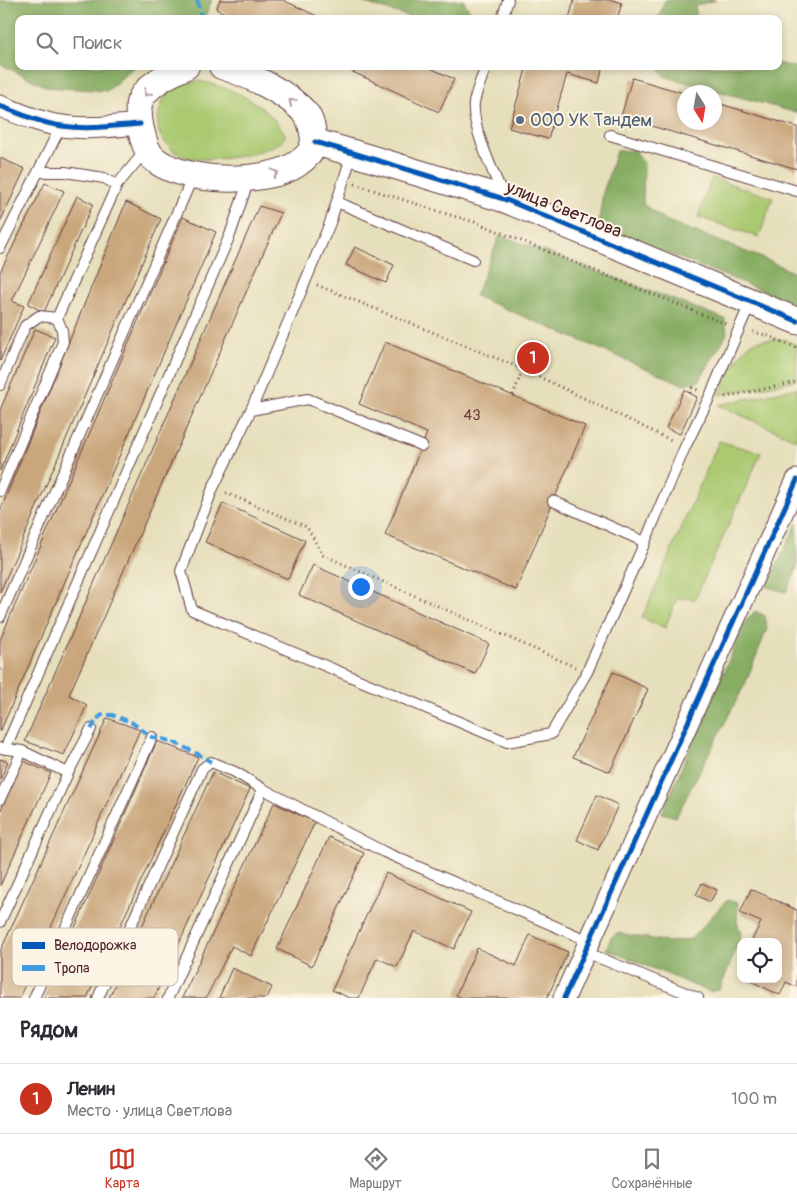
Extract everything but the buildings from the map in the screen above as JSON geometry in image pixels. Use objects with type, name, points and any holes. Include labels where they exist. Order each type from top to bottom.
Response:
[{"type":"street","points":[[179,70],[154,84],[139,103],[140,124],[146,149],[163,166],[193,175],[250,178],[272,175],[296,165],[311,153],[315,142],[313,129],[308,117],[292,101],[236,70]]},
{"type":"street","points":[[0,106],[28,118],[61,126],[84,128],[140,124]]},
{"type":"street","name":"улица Светлова","points":[[315,142],[504,198],[797,321]]},
{"type":"street","points":[[564,998],[797,480]]},
{"type":"lane","points":[[503,15],[508,0]]},
{"type":"lane","points":[[485,70],[474,102],[474,116],[486,154],[504,198]]},
{"type":"lane","points":[[0,248],[61,126]]},
{"type":"lane","points":[[610,135],[797,191]]},
{"type":"lane","points":[[0,491],[63,342],[62,330],[57,318],[117,185],[146,149]]},
{"type":"lane","points":[[353,153],[337,202],[306,281],[251,410],[213,488],[181,571],[192,610],[507,742],[551,734],[587,672],[685,446],[710,396],[751,301]]},
{"type":"lane","points":[[38,172],[65,172],[104,178],[117,185]]},
{"type":"lane","points":[[0,617],[193,175]]},
{"type":"lane","points":[[68,773],[22,751],[2,748],[230,235],[250,178]]},
{"type":"lane","points":[[337,202],[473,260]]},
{"type":"lane","points":[[0,385],[25,326],[39,316],[57,318]]},
{"type":"lane","points":[[251,410],[308,399],[422,446]]},
{"type":"lane","points":[[553,501],[645,542]]},
{"type":"lane","points":[[0,922],[68,773],[92,730]]},
{"type":"lane","points":[[66,928],[152,737]]},
{"type":"lane","points":[[0,799],[22,751]]},
{"type":"lane","points":[[130,928],[202,769],[211,762],[236,772],[263,789],[384,852],[698,998]]},
{"type":"lane","points":[[178,976],[263,789]]},
{"type":"lane","points":[[34,998],[39,986]]},
{"type":"lane","points":[[98,998],[103,986]]},
{"type":"lane","points":[[168,998],[173,986]]},
{"type":"path","points":[[344,181],[475,222],[739,329],[766,335],[797,348]]},
{"type":"path","points":[[306,281],[523,369],[685,446]]},
{"type":"path","points":[[513,396],[523,369]]},
{"type":"path","points":[[690,393],[692,388],[720,398],[797,382]]},
{"type":"path","points":[[213,488],[307,527],[323,555],[587,672]]},
{"type":"green space","points":[[0,0],[212,0],[206,15],[15,15],[15,70],[131,70],[107,91],[47,87],[0,64]]},
{"type":"green space","points":[[355,0],[463,0],[472,15],[404,15]]},
{"type":"green space","points":[[665,0],[716,0],[695,6],[696,15],[659,15]]},
{"type":"green space","points":[[782,64],[797,68],[797,113],[722,92],[722,85],[696,85],[664,76],[660,70],[782,70]]},
{"type":"green space","points":[[197,81],[223,87],[258,105],[277,123],[285,134],[284,140],[274,146],[236,157],[197,159],[179,155],[162,139],[158,125],[160,109],[164,98],[172,90]]},
{"type":"green space","points":[[635,150],[644,164],[643,204],[665,220],[767,260],[797,274],[797,304],[598,226],[603,193],[616,151]]},
{"type":"green space","points":[[712,178],[773,198],[759,237],[698,217]]},
{"type":"green space","points":[[500,235],[725,319],[727,334],[699,381],[683,384],[475,296]]},
{"type":"green space","points":[[785,339],[797,345],[797,380],[719,395],[745,349],[760,340]]},
{"type":"green space","points":[[797,388],[797,440],[718,405]]},
{"type":"green space","points":[[719,441],[761,453],[695,599],[677,598],[665,628],[642,618]]},
{"type":"green space","points":[[797,523],[797,569],[786,592],[767,587]]},
{"type":"green space","points":[[755,611],[765,616],[767,629],[745,684],[676,817],[662,813],[746,621]]},
{"type":"green space","points":[[727,900],[738,903],[737,922],[741,935],[740,938],[737,938],[737,946],[720,989],[710,992],[606,949],[611,938],[617,933],[669,942],[691,939]]},
{"type":"marked path","points":[[197,0],[201,15]]},
{"type":"marked path","points":[[91,729],[102,715],[112,715],[131,722],[152,737],[171,741],[211,762]]},
{"type":"cycle path","points":[[0,106],[54,125],[91,128],[140,124]]},
{"type":"cycle path","points":[[315,142],[504,199],[797,321]]},
{"type":"cycle path","points":[[564,998],[797,480]]},
{"type":"place","name":"ООО УК Тандем","points":[[520,120]]},
{"type":"place","name":"Ленин","points":[[533,358]]}]
